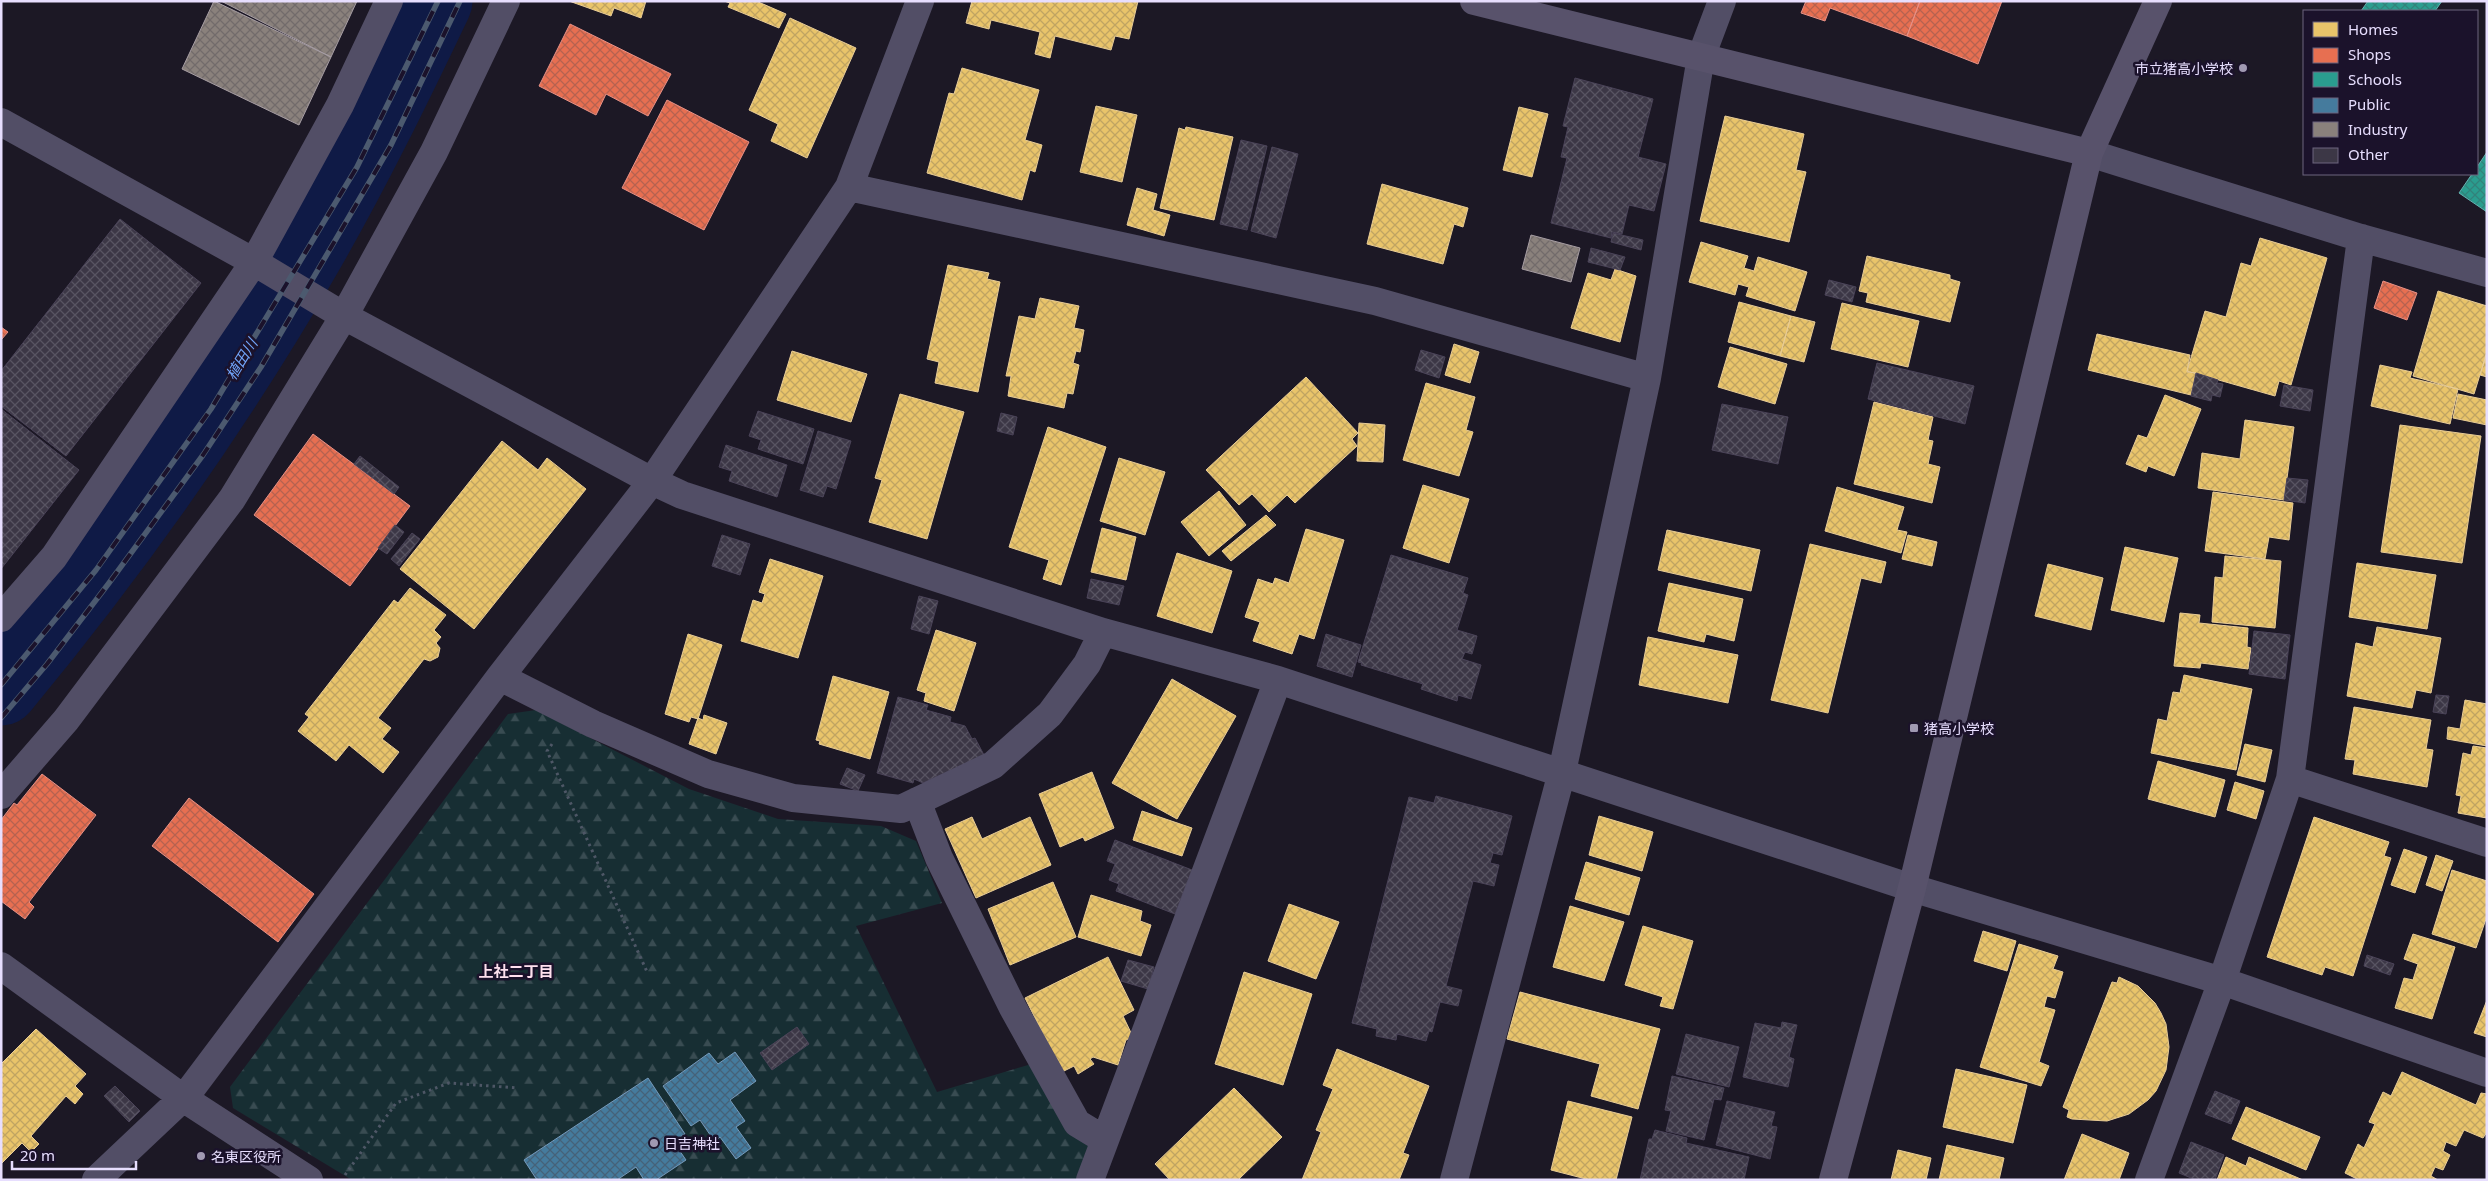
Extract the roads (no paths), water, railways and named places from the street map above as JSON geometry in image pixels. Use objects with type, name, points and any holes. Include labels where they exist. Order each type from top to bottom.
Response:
[{"type":"street","points":[[1,618],[54,557],[262,267],[389,1]]},
{"type":"street","points":[[1,795],[66,720],[232,499],[344,316],[434,152],[506,1]]},
{"type":"street","points":[[96,1180],[183,1098],[500,677],[652,481],[849,187],[920,1]]},
{"type":"street","points":[[1474,1],[2089,153],[2361,238],[2487,273]]},
{"type":"street","points":[[1454,1180],[1562,772],[1647,378],[1701,57],[1722,1]]},
{"type":"street","points":[[1833,1180],[1912,888],[2089,153],[2158,1]]},
{"type":"street","points":[[1,122],[262,267],[344,316],[652,481],[682,494],[1103,632],[1278,680],[1912,888],[2222,981],[2487,1074]]},
{"type":"street","points":[[849,187],[1375,301],[1647,378]]},
{"type":"street","points":[[2149,1180],[2222,981],[2290,779],[2361,238]]},
{"type":"street","points":[[500,677],[572,714],[708,774],[793,798],[901,809],[993,765],[1050,714],[1087,664],[1103,632]]},
{"type":"street","points":[[1090,1180],[1278,680]]},
{"type":"street","points":[[2290,779],[2487,843]]},
{"type":"street","points":[[917,801],[939,858],[1036,1049],[1077,1123],[1105,1140]]},
{"type":"street","points":[[1,966],[183,1098],[309,1180]]},
{"type":"waterway","name":"植田川","points":[[1,688],[43,637],[123,532],[162,478],[235,369],[304,256],[356,162],[435,1]]},
{"type":"railway","points":[[1,685],[96,570],[211,409],[357,167],[438,1]]},
{"type":"railway","points":[[1,718],[47,664],[109,583],[203,455],[261,367],[391,145],[460,1]]},
{"type":"place","name":"市立猪高小学校","points":[[2243,68]]},
{"type":"place","name":"猪高小学校","points":[[1914,728]]},
{"type":"place","name":"日吉神社","points":[[654,1143]]},
{"type":"place","name":"名東区役所","points":[[201,1156]]},
{"type":"district","name":"上社二丁目","points":[[516,971]]}]
